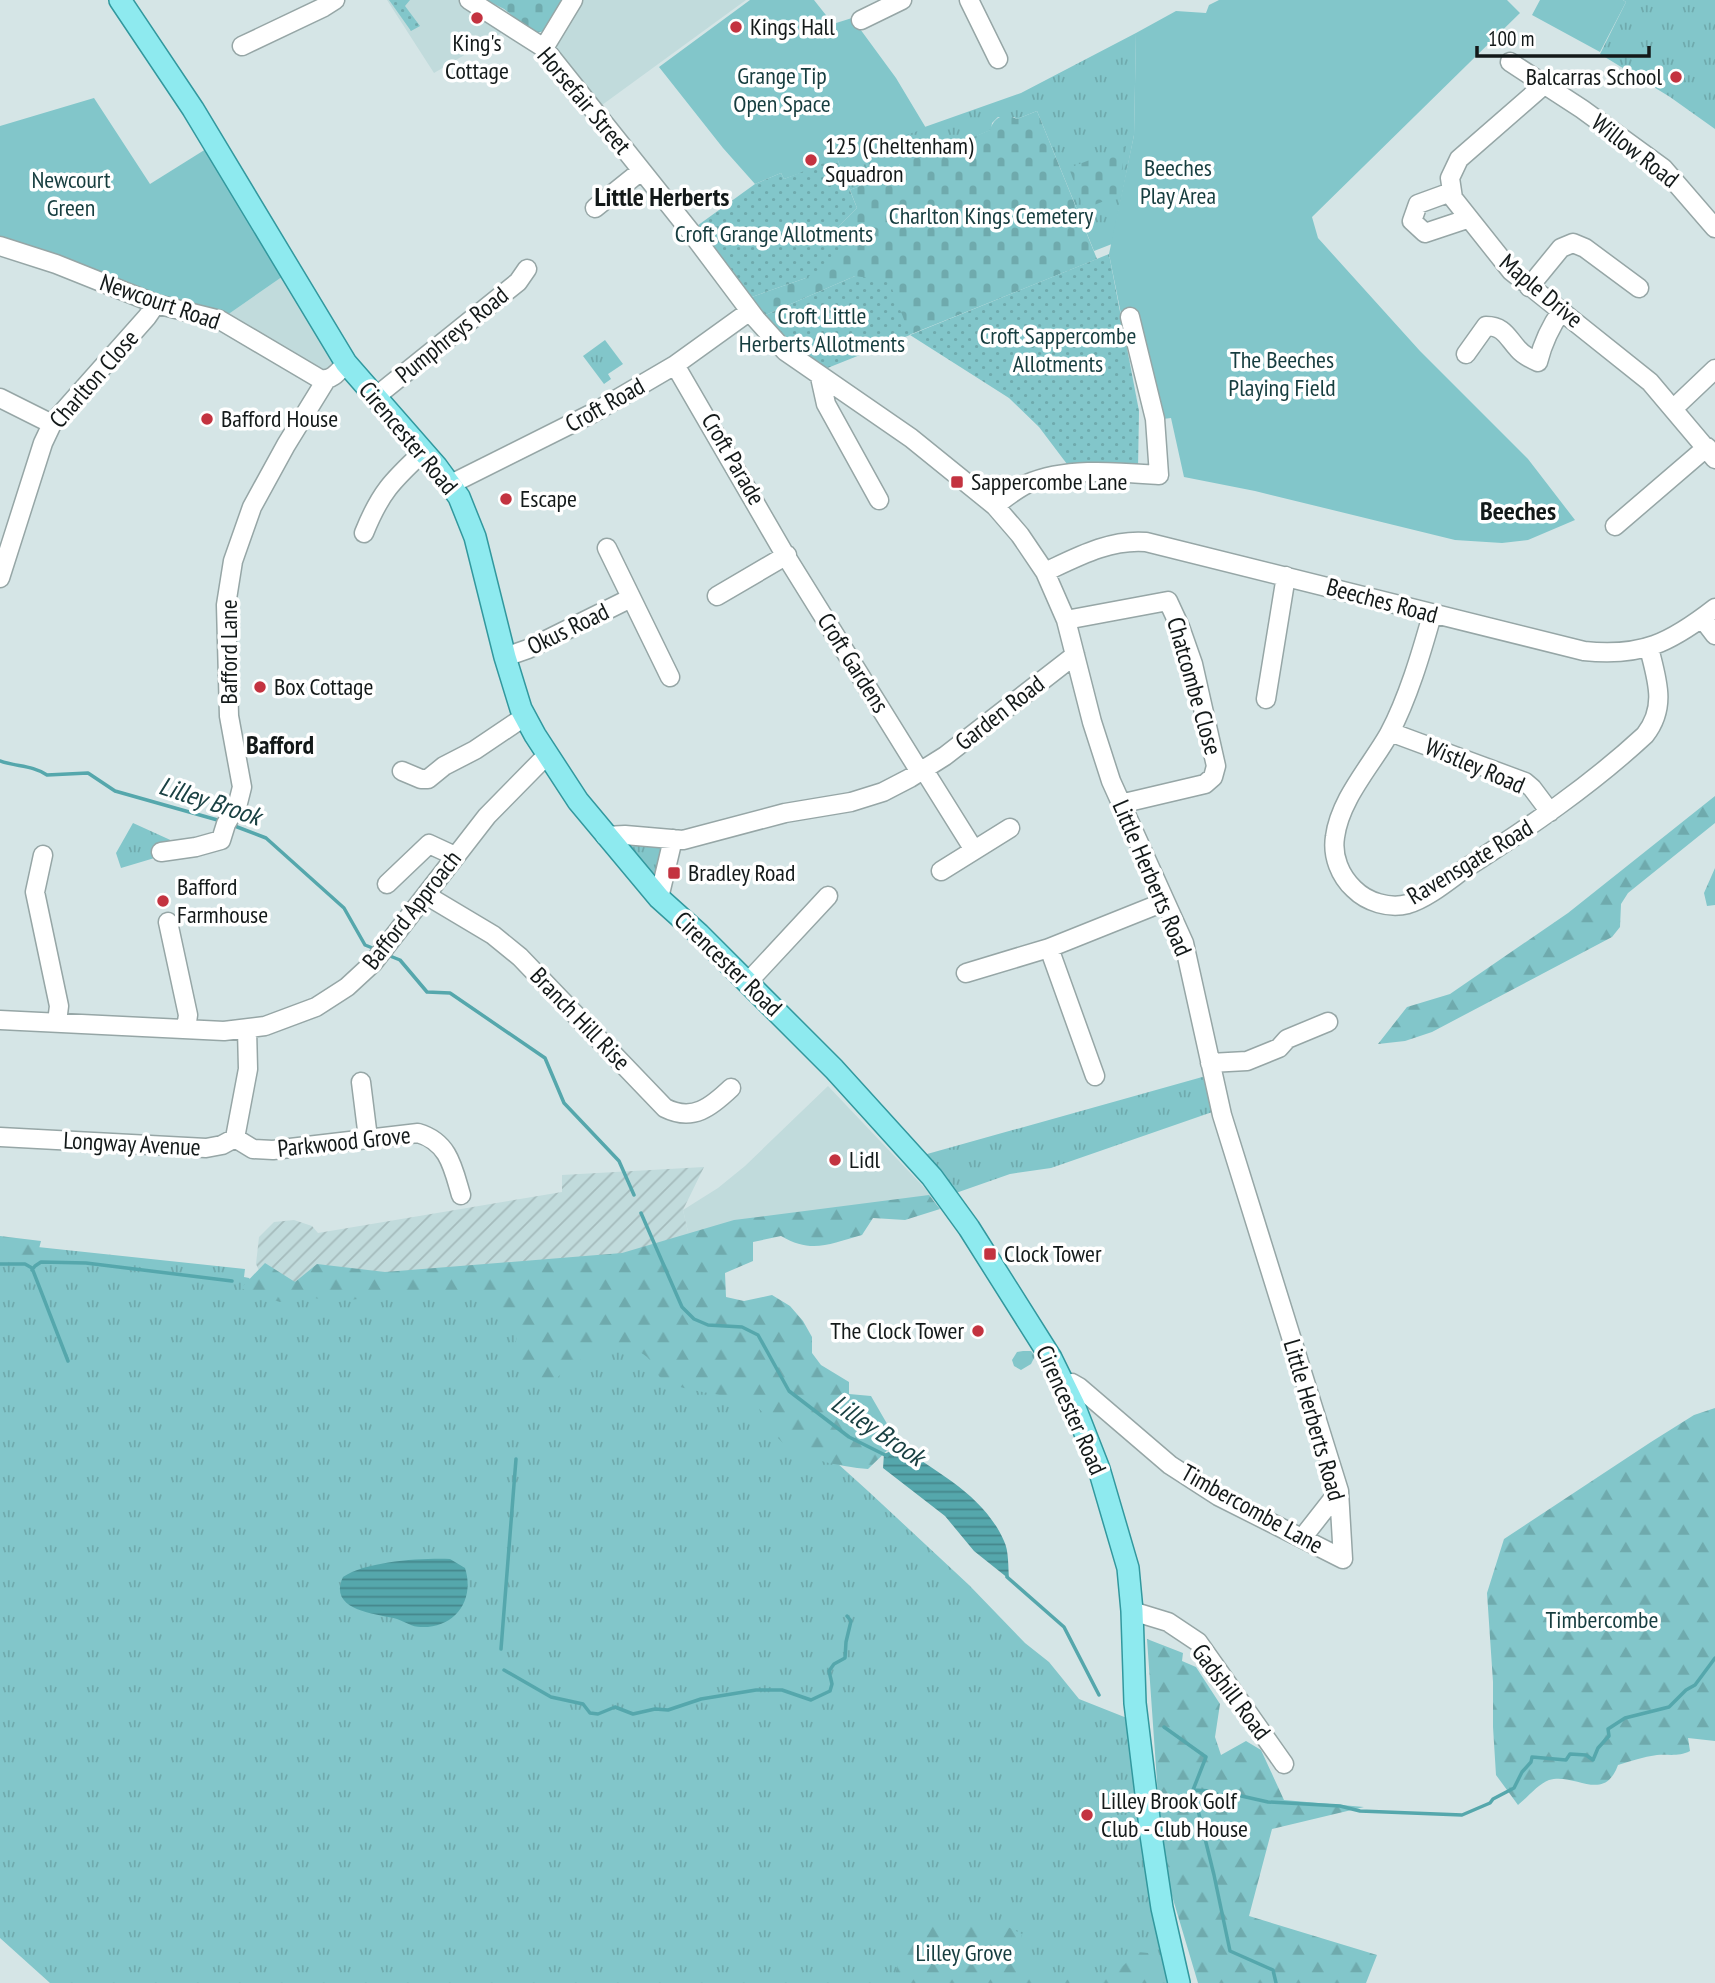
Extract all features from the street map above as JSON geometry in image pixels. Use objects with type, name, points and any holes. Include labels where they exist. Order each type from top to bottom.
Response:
[{"type":"main road","name":"Cirencester Road","points":[[120,0],[193,109],[345,363],[451,484],[466,512],[475,537],[505,657],[524,717],[578,801],[659,898],[748,982],[919,1161],[944,1192],[1040,1340],[1084,1429],[1111,1504],[1128,1568],[1135,1703],[1148,1812],[1158,1883],[1179,1983]]},
{"type":"street","points":[[242,46],[335,0]]},
{"type":"street","name":"Horsefair Street","points":[[469,0],[544,48],[720,269],[750,311],[785,351],[820,377]]},
{"type":"street","points":[[544,48],[573,0]]},
{"type":"street","points":[[861,20],[902,0]]},
{"type":"street","points":[[969,0],[998,58]]},
{"type":"street","name":"Willow Road","points":[[1510,62],[1663,168],[1715,228]]},
{"type":"street","points":[[1467,219],[1426,233],[1412,221],[1418,204],[1451,192],[1452,171],[1459,159],[1545,84]]},
{"type":"street","points":[[595,208],[641,171]]},
{"type":"street","name":"Maple Drive","points":[[1451,192],[1467,219],[1511,271],[1650,382],[1711,453]]},
{"type":"street","points":[[1530,287],[1561,248],[1573,243],[1585,248],[1639,288]]},
{"type":"street","name":"Newcourt Road","points":[[0,246],[56,264],[156,304],[220,320],[311,376],[326,380]]},
{"type":"street","name":"Pumphreys Road","points":[[374,398],[518,282],[527,269]]},
{"type":"street","name":"Charlton Close","points":[[0,578],[43,443],[52,424],[156,304]]},
{"type":"street","points":[[1465,354],[1486,326],[1504,331],[1520,352],[1538,362],[1547,333],[1562,310]]},
{"type":"street","name":"Croft Road","points":[[451,484],[588,416],[675,365],[750,311]]},
{"type":"street","points":[[995,506],[1026,485],[1055,476],[1108,473],[1159,475],[1155,419],[1130,317]]},
{"type":"street","points":[[326,380],[333,377],[345,363]]},
{"type":"street","name":"Croft Gardens","points":[[675,365],[787,555],[922,771]]},
{"type":"street","points":[[1674,408],[1715,369]]},
{"type":"street","points":[[820,377],[826,404],[879,500]]},
{"type":"street","name":"Little Herberts Road","points":[[820,377],[911,438],[995,506],[1020,535],[1045,572],[1066,620],[1092,722],[1121,804],[1184,943],[1222,1115],[1339,1491],[1343,1559]]},
{"type":"street","name":"Bafford Lane","points":[[162,852],[196,848],[221,840],[226,824],[238,803],[243,787],[229,716],[226,604],[233,561],[252,507],[286,444],[326,380]]},
{"type":"street","points":[[0,398],[52,424]]},
{"type":"street","points":[[364,533],[375,503],[391,482],[423,452]]},
{"type":"street","points":[[1615,526],[1711,453]]},
{"type":"street","name":"Beeches Road","points":[[1045,572],[1105,547],[1137,541],[1584,652],[1618,653],[1649,648],[1674,637],[1708,613]]},
{"type":"street","name":"Okus Road","points":[[607,548],[670,677]]},
{"type":"street","points":[[717,596],[787,555]]},
{"type":"street","points":[[1266,699],[1286,576]]},
{"type":"street","name":"Okus Road","points":[[505,657],[631,598]]},
{"type":"street","name":"Chatcombe Close","points":[[1066,620],[1168,601],[1193,664],[1216,766],[1213,777],[1205,784],[1121,804]]},
{"type":"street","points":[[1708,613],[1715,635]]},
{"type":"street","name":"Ravensgate Road","points":[[1432,615],[1390,732],[1343,809],[1335,837],[1335,854],[1340,871],[1350,886],[1366,898],[1385,905],[1411,903],[1550,812],[1638,741],[1650,728],[1658,712],[1660,694],[1649,648]]},
{"type":"street","name":"Garden Road","points":[[673,839],[691,838],[785,813],[867,798],[897,786],[922,771],[1075,655]]},
{"type":"street","points":[[402,771],[428,779],[444,766],[475,750],[524,717]]},
{"type":"street","name":"Wistley Road","points":[[1390,732],[1524,782],[1532,788],[1550,812]]},
{"type":"street","name":"Bafford Approach","points":[[0,1020],[186,1029],[247,1029],[282,1021],[316,1007],[347,987],[373,963],[487,816],[547,755]]},
{"type":"street","points":[[922,771],[974,850]]},
{"type":"street","points":[[941,871],[1010,828]]},
{"type":"street","points":[[605,836],[673,839],[659,898]]},
{"type":"street","points":[[387,884],[429,844],[455,856]]},
{"type":"street","points":[[43,855],[35,892],[59,1006],[57,1022]]},
{"type":"street","name":"Branch Hill Rise","points":[[426,895],[493,935],[520,957],[665,1108],[685,1114],[698,1112],[710,1107],[731,1088]]},
{"type":"street","points":[[748,982],[828,896]]},
{"type":"street","points":[[966,973],[1049,948],[1164,902]]},
{"type":"street","points":[[168,922],[188,1015],[186,1029]]},
{"type":"street","points":[[1049,948],[1095,1076]]},
{"type":"street","points":[[1210,1063],[1247,1061],[1279,1048],[1287,1039],[1328,1022]]},
{"type":"street","name":"Longway Avenue","points":[[0,1138],[206,1148],[222,1145],[234,1138],[248,1069],[247,1029]]},
{"type":"street","points":[[361,1082],[368,1138]]},
{"type":"street","name":"Parkwood Grove","points":[[234,1138],[253,1149],[273,1150],[418,1133],[431,1138],[445,1150],[461,1195]]},
{"type":"street","name":"Timbercombe Lane","points":[[1064,1385],[1072,1383],[1079,1387],[1170,1465],[1218,1496],[1343,1559]]},
{"type":"street","points":[[1303,1537],[1339,1491]]},
{"type":"street","name":"Gadshill Road","points":[[1132,1611],[1168,1622],[1198,1642],[1284,1764]]},
{"type":"shaded area","points":[[387,0],[479,0],[543,37],[566,0],[746,0],[602,105],[515,25],[434,73]]},
{"type":"shaded area","points":[[289,272],[346,363],[333,377],[220,320]]},
{"type":"shaded area","points":[[828,1086],[935,1199],[690,1241],[683,1210],[718,1188],[745,1166]]},
{"type":"shaded area","points":[[704,1167],[683,1210],[690,1241],[673,1269],[298,1288],[262,1277],[256,1264],[259,1237],[274,1222],[294,1220],[312,1226],[318,1233],[562,1192],[562,1175]]},
{"type":"shaded area","points":[[900,1447],[959,1487],[985,1511],[1006,1545],[1009,1579],[974,1551],[945,1516],[883,1468],[884,1454]]},
{"type":"shaded area","points":[[425,1559],[450,1559],[465,1568],[465,1600],[453,1617],[435,1626],[416,1627],[397,1619],[356,1609],[342,1597],[340,1588],[343,1577],[366,1567]]},
{"type":"green space","points":[[389,0],[410,0],[405,6],[420,26],[411,31]]},
{"type":"green space","points":[[486,0],[565,0],[546,31],[534,33],[504,9]]},
{"type":"green space","name":"Grange Tip Open Space","points":[[750,0],[814,0],[833,24],[852,18],[896,78],[926,128],[784,179],[781,173],[755,184],[659,67]]},
{"type":"green space","name":"The Beeches Playing Field","points":[[1219,0],[1507,0],[1520,13],[1312,217],[1318,238],[1420,351],[1528,459],[1575,520],[1528,540],[1502,543],[1455,540],[1255,491],[1184,477],[1171,418],[1163,419],[1122,319],[1109,254],[1134,135],[1136,33],[1176,11],[1206,13],[1209,5]]},
{"type":"green space","points":[[1540,0],[1626,2],[1600,52],[1532,15]]},
{"type":"green space","name":"Balcarras School","points":[[1623,0],[1715,0],[1715,129],[1670,97],[1600,54],[1626,2]]},
{"type":"green space","points":[[1136,33],[1134,135],[1112,244],[1094,251],[1037,111],[1017,119],[998,117],[992,123],[991,130],[923,158],[900,164],[896,171],[850,190],[837,158],[1021,93]]},
{"type":"green space","name":"Newcourt Green","points":[[94,98],[150,184],[214,144],[289,272],[220,320],[0,246],[0,126]]},
{"type":"green space","name":"Charlton Kings Cemetery","points":[[1037,111],[1097,259],[909,335],[855,276],[756,319],[743,300],[806,278],[838,227],[857,208],[850,190],[896,171],[901,162],[910,156],[923,158],[990,130],[994,121],[1001,117],[1017,119]]},
{"type":"green space","points":[[1126,146],[1117,196],[1084,209],[1069,168]]},
{"type":"green space","name":"Croft Grange Allotments","points":[[837,158],[857,208],[838,227],[841,257],[806,278],[743,300],[690,231],[755,184],[781,173],[784,179]]},
{"type":"green space","name":"Croft Sappercombe Allotments","points":[[1109,254],[1139,411],[1138,469],[1073,472],[1039,427],[1009,398],[910,335]]},
{"type":"green space","name":"Croft Little Herberts Allotments","points":[[855,276],[889,281],[910,335],[825,369],[820,377],[756,319]]},
{"type":"green space","points":[[605,340],[623,364],[608,374],[611,379],[604,384],[583,356]]},
{"type":"green space","points":[[1715,796],[1715,823],[1628,893],[1621,904],[1620,927],[1612,937],[1432,1032],[1405,1041],[1378,1044],[1407,1007],[1450,994],[1568,913]]},
{"type":"green space","points":[[133,823],[188,848],[121,868],[116,853]]},
{"type":"green space","points":[[627,843],[660,846],[663,851],[659,872],[650,876]]},
{"type":"green space","points":[[1715,868],[1715,905],[1707,906],[1704,893]]},
{"type":"green space","points":[[1213,1074],[1221,1109],[1051,1168],[1010,1174],[953,1194],[920,1156]]},
{"type":"green space","points":[[929,1195],[940,1209],[905,1220],[873,1218],[862,1235],[840,1241],[812,1246],[802,1245],[781,1236],[753,1242],[753,1261],[725,1273],[726,1297],[744,1301],[772,1295],[790,1306],[812,1337],[812,1353],[821,1365],[849,1382],[849,1394],[871,1396],[897,1441],[868,1469],[817,1460],[792,1449],[775,1434],[762,1412],[754,1405],[740,1399],[669,1383],[660,1377],[647,1357],[635,1350],[622,1347],[595,1352],[570,1367],[550,1385],[521,1371],[514,1350],[519,1327],[505,1314],[491,1292],[405,1294],[339,1301],[296,1296],[280,1302],[241,1288],[265,1263],[295,1282],[317,1264],[385,1272],[622,1253],[734,1220]]},
{"type":"green space","points":[[0,1236],[41,1241],[35,1264],[0,1263]]},
{"type":"green space","points":[[0,1243],[245,1269],[244,1277],[253,1283],[613,1272],[795,1425],[868,1491],[969,1585],[1025,1643],[1049,1662],[1079,1699],[1137,1722],[1167,1983],[50,1983],[0,1938]]},
{"type":"green space","points":[[1031,1351],[1035,1356],[1031,1364],[1021,1370],[1014,1366],[1012,1360],[1017,1352]]},
{"type":"green space","name":"Timbercombe","points":[[1715,1408],[1715,1741],[1688,1738],[1690,1751],[1677,1755],[1652,1756],[1618,1765],[1612,1777],[1597,1785],[1549,1780],[1518,1805],[1496,1775],[1493,1727],[1487,1593],[1504,1539],[1694,1415]]},
{"type":"green space","points":[[1147,1639],[1183,1653],[1182,1661],[1196,1667],[1220,1704],[1215,1737],[1221,1755],[1246,1741],[1261,1750],[1284,1800],[1364,1807],[1272,1829],[1249,1916],[1377,1955],[1366,1983],[1198,1983],[1167,1879]]},
{"type":"green space","name":"Lilley Grove","points":[[996,1921],[1022,1934],[1018,1956],[1032,1959],[1031,1975],[1089,1982],[1113,1975],[1138,1952],[1148,1953],[1158,1983],[893,1983],[907,1925]]},
{"type":"waterway","name":"Lilley Brook","points":[[0,761],[36,769],[47,775],[88,773],[115,791],[221,821]]},
{"type":"waterway","name":"Lilley Brook","points":[[232,825],[266,838],[344,908],[365,945],[375,949]]},
{"type":"waterway","name":"Lilley Brook","points":[[385,954],[400,960],[427,992],[450,993],[545,1058],[564,1103],[619,1161],[634,1195]]},
{"type":"waterway","name":"Lilley Brook","points":[[641,1213],[682,1307],[694,1319],[708,1325],[742,1327],[758,1335],[789,1391],[849,1437],[887,1456]]},
{"type":"waterway","points":[[32,1270],[41,1262],[86,1263],[232,1281]]},
{"type":"waterway","points":[[0,1264],[25,1264],[32,1268],[68,1361]]},
{"type":"waterway","points":[[501,1649],[516,1459]]},
{"type":"waterway","name":"Lilley Brook","points":[[1007,1577],[1064,1627],[1099,1695]]},
{"type":"waterway","points":[[504,1670],[551,1697],[583,1704],[590,1713],[598,1714],[615,1707],[633,1714],[655,1709],[668,1710],[701,1699],[756,1690],[782,1690],[811,1700],[830,1691],[832,1684],[829,1671],[834,1664],[845,1658],[851,1621],[847,1616]]},
{"type":"waterway","points":[[1193,1790],[1268,1802],[1340,1806],[1360,1811],[1462,1815],[1490,1803],[1514,1788],[1532,1757],[1566,1760],[1570,1754],[1586,1755],[1593,1760],[1598,1748],[1609,1736],[1608,1729],[1625,1718],[1669,1707],[1695,1685],[1715,1658]]},
{"type":"waterway","name":"Lilley Brook","points":[[1164,1727],[1206,1757],[1193,1790],[1230,1951],[1273,1970],[1276,1983]]},
{"type":"place","name":"King's Cottage","points":[[477,18]]},
{"type":"place","name":"Kings Hall","points":[[736,27]]},
{"type":"place","name":"Balcarras School","points":[[1676,77]]},
{"type":"place","name":"125 (Cheltenham) Squadron","points":[[811,160]]},
{"type":"place","name":"Bafford House","points":[[207,419]]},
{"type":"place","name":"Sappercombe Lane","points":[[957,482]]},
{"type":"place","name":"Escape","points":[[506,499]]},
{"type":"place","name":"Box Cottage","points":[[260,687]]},
{"type":"place","name":"Bradley Road","points":[[674,873]]},
{"type":"place","name":"Bafford Farmhouse","points":[[163,901]]},
{"type":"place","name":"Lidl","points":[[835,1160]]},
{"type":"place","name":"Clock Tower","points":[[990,1254]]},
{"type":"place","name":"The Clock Tower","points":[[978,1331]]},
{"type":"place","name":"Lilley Brook Golf Club - Club House","points":[[1087,1815]]},
{"type":"district","name":"Little Herberts","points":[[662,197]]},
{"type":"district","name":"Beeches","points":[[1518,511]]},
{"type":"district","name":"Bafford","points":[[280,745]]},
{"type":"park label","name":"Beeches Play Area","points":[[1178,182]]}]
